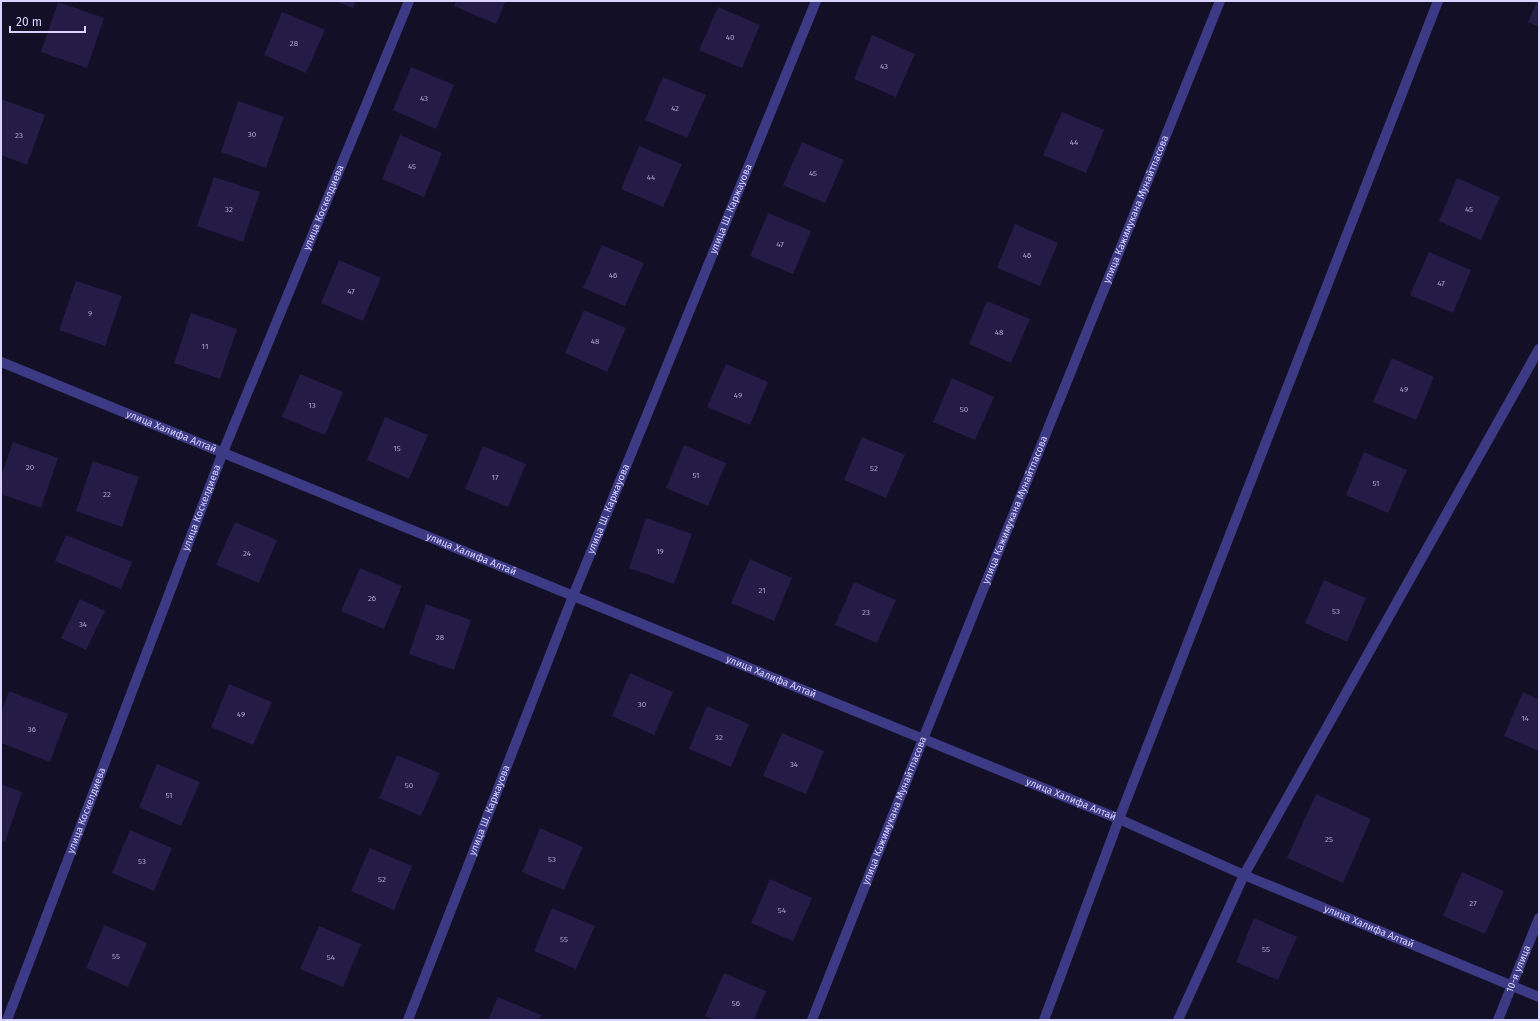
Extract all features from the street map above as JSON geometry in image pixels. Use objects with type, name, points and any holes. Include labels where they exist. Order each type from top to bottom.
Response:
[{"type":"street","name":"улица Коскелдиева","points":[[7,1020],[223,452],[409,1]]},
{"type":"street","name":"улица Ш. Каржауова","points":[[408,1020],[574,596],[816,1]]},
{"type":"street","name":"улица Кажимукана Мунайтпасова","points":[[812,1020],[923,739],[1220,1]]},
{"type":"street","points":[[1044,1020],[1119,819],[1438,1]]},
{"type":"street","points":[[1178,1020],[1244,876],[1539,349]]},
{"type":"street","name":"улица Халифа Алтай","points":[[1,362],[1119,819],[1244,876],[1539,997]]},
{"type":"street","name":"10-я улица","points":[[1498,1020],[1539,918]]},
{"type":"building","points":[[335,1],[356,1],[353,8]]},
{"type":"building","points":[[456,1],[506,1],[496,24],[454,6]]},
{"type":"building","points":[[1537,1],[1539,1],[1539,27],[1528,22]]},
{"type":"building","points":[[58,2],[104,18],[87,68],[41,52]]},
{"type":"building","points":[[718,7],[760,25],[742,68],[699,50]]},
{"type":"building","points":[[282,12],[325,30],[306,73],[264,55]]},
{"type":"building","points":[[872,35],[915,54],[896,97],[854,79]]},
{"type":"building","points":[[411,67],[454,85],[436,129],[393,110]]},
{"type":"building","points":[[663,77],[706,95],[687,138],[645,120]]},
{"type":"building","points":[[1,99],[45,115],[27,165],[1,155]]},
{"type":"building","points":[[238,101],[284,117],[266,168],[221,152]]},
{"type":"building","points":[[1062,112],[1104,130],[1086,173],[1043,155]]},
{"type":"building","points":[[400,135],[442,153],[424,197],[382,179]]},
{"type":"building","points":[[802,142],[844,160],[825,203],[783,185]]},
{"type":"building","points":[[639,146],[682,164],[663,207],[621,189]]},
{"type":"building","points":[[214,177],[260,192],[243,242],[197,226]]},
{"type":"building","points":[[1457,178],[1500,197],[1481,240],[1439,221]]},
{"type":"building","points":[[768,213],[811,231],[793,274],[750,256]]},
{"type":"building","points":[[1015,224],[1058,243],[1040,286],[997,268]]},
{"type":"building","points":[[602,245],[644,263],[625,306],[583,288]]},
{"type":"building","points":[[1429,252],[1471,270],[1453,313],[1410,295]]},
{"type":"building","points":[[339,260],[381,278],[363,321],[321,303]]},
{"type":"building","points":[[76,281],[122,296],[105,346],[59,330]]},
{"type":"building","points":[[987,301],[1030,319],[1011,363],[969,344]]},
{"type":"building","points":[[584,310],[626,328],[607,372],[565,353]]},
{"type":"building","points":[[191,313],[237,329],[220,379],[174,363]]},
{"type":"building","points":[[1392,358],[1434,377],[1416,420],[1373,402]]},
{"type":"building","points":[[726,364],[768,382],[750,425],[707,407]]},
{"type":"building","points":[[300,374],[343,392],[325,435],[282,417]]},
{"type":"building","points":[[952,378],[994,397],[975,440],[933,422]]},
{"type":"building","points":[[385,417],[428,435],[409,479],[367,460]]},
{"type":"building","points":[[862,437],[905,455],[886,498],[844,480]]},
{"type":"building","points":[[13,442],[58,458],[41,508],[1,494],[1,476]]},
{"type":"building","points":[[684,445],[726,463],[708,506],[666,488]]},
{"type":"building","points":[[483,446],[526,464],[508,507],[465,489]]},
{"type":"building","points":[[1364,452],[1407,470],[1388,513],[1346,495]]},
{"type":"building","points":[[93,461],[139,477],[122,527],[76,511]]},
{"type":"building","points":[[646,518],[692,534],[674,584],[629,568]]},
{"type":"building","points":[[235,522],[277,540],[259,583],[216,565]]},
{"type":"building","points":[[66,535],[132,562],[121,589],[55,561]]},
{"type":"building","points":[[750,559],[792,578],[774,621],[731,603]]},
{"type":"building","points":[[360,568],[402,586],[384,629],[341,611]]},
{"type":"building","points":[[1324,580],[1366,598],[1347,642],[1305,623]]},
{"type":"building","points":[[854,582],[896,600],[877,643],[835,625]]},
{"type":"building","points":[[80,599],[105,611],[86,650],[61,638]]},
{"type":"building","points":[[426,604],[471,620],[454,670],[409,654]]},
{"type":"building","points":[[630,673],[673,692],[654,735],[612,716]]},
{"type":"building","points":[[229,684],[272,702],[253,745],[211,727]]},
{"type":"building","points":[[9,691],[68,714],[50,762],[1,743],[1,713]]},
{"type":"building","points":[[1523,692],[1539,700],[1539,751],[1504,736]]},
{"type":"building","points":[[707,706],[749,724],[731,767],[689,749]]},
{"type":"building","points":[[782,733],[824,751],[806,794],[763,776]]},
{"type":"building","points":[[397,755],[440,773],[421,816],[379,798]]},
{"type":"building","points":[[157,764],[200,782],[181,826],[139,807]]},
{"type":"building","points":[[1,784],[22,792],[5,842],[1,841]]},
{"type":"building","points":[[1316,794],[1371,819],[1343,883],[1287,858]]},
{"type":"building","points":[[540,828],[583,847],[564,890],[522,872]]},
{"type":"building","points":[[130,830],[172,848],[154,891],[112,873]]},
{"type":"building","points":[[370,848],[412,866],[394,910],[351,891]]},
{"type":"building","points":[[1462,872],[1504,891],[1485,934],[1443,916]]},
{"type":"building","points":[[770,879],[812,898],[793,941],[751,923]]},
{"type":"building","points":[[552,908],[595,926],[576,969],[534,951]]},
{"type":"building","points":[[1254,918],[1297,937],[1278,980],[1236,962]]},
{"type":"building","points":[[104,925],[147,943],[128,987],[86,968]]},
{"type":"building","points":[[319,926],[361,944],[343,987],[300,969]]},
{"type":"building","points":[[724,973],[766,991],[754,1020],[715,1020],[705,1016]]},
{"type":"building","points":[[498,997],[541,1015],[539,1020],[488,1020]]}]
